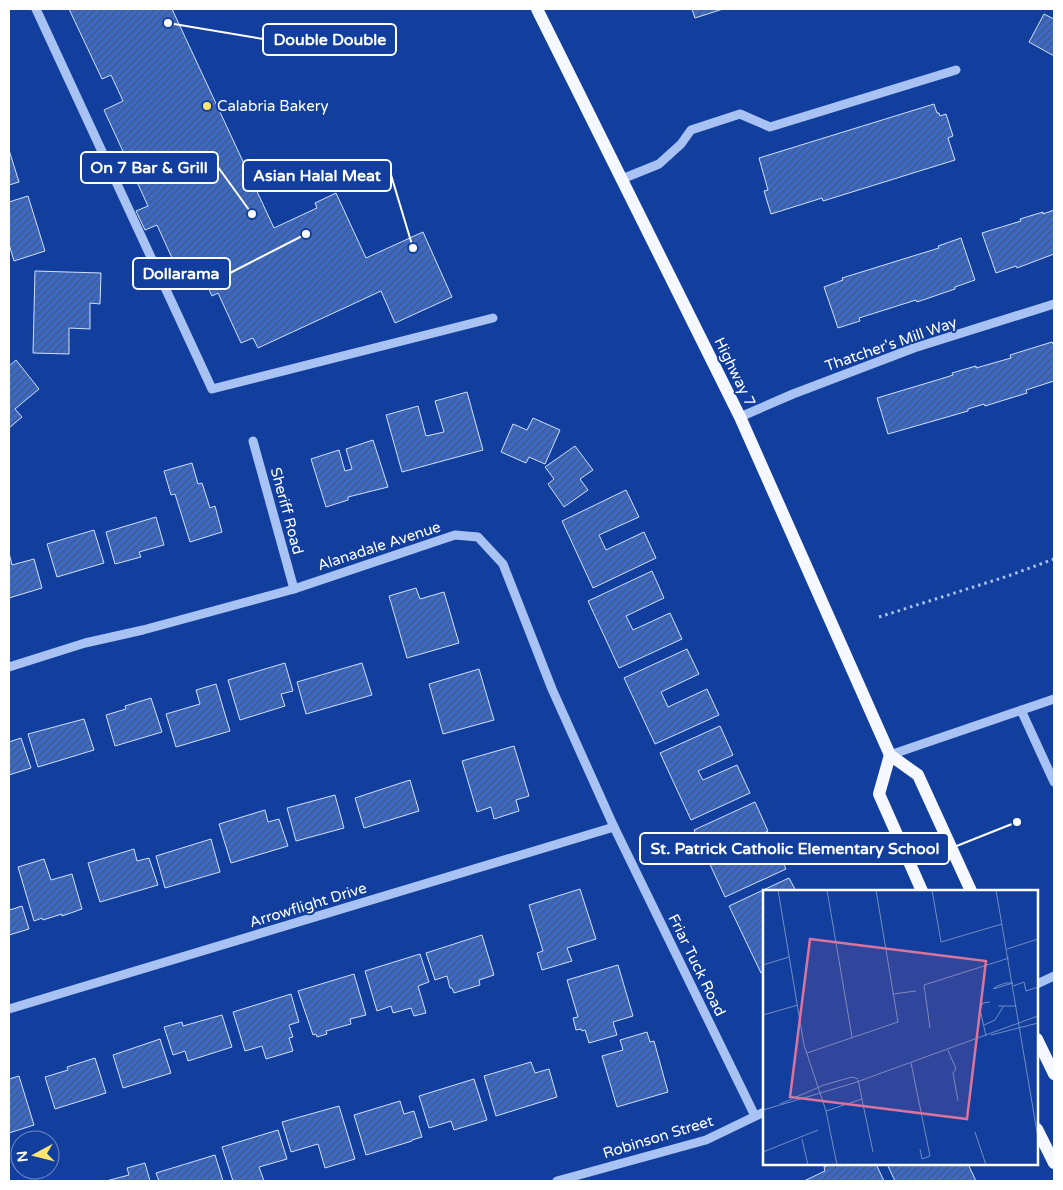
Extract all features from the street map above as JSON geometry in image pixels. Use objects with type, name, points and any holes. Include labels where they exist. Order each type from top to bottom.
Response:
[{"type":"main road","name":"Highway 7","points":[[537,9],[740,417],[890,755]]},
{"type":"main road","points":[[922,890],[879,794],[890,755],[918,775],[970,890]]},
{"type":"main road","points":[[1038,1040],[1054,1074]]},
{"type":"main road","points":[[1038,1130],[1054,1164]]},
{"type":"street","points":[[36,9],[212,389],[493,318]]},
{"type":"street","points":[[622,179],[659,164],[681,144],[691,130],[740,114],[770,127],[956,70]]},
{"type":"street","name":"Thatcher's Mill Way","points":[[740,417],[793,394],[914,348],[1054,304]]},
{"type":"street","name":"Sheriff Road","points":[[253,441],[294,589]]},
{"type":"street","name":"Alanadale Avenue","points":[[9,667],[84,643],[143,630],[294,589],[455,536],[478,537],[502,564],[552,688],[614,826]]},
{"type":"street","points":[[890,755],[1054,699]]},
{"type":"street","points":[[1021,710],[1054,782]]},
{"type":"street","name":"Arrowflight Drive","points":[[9,1009],[614,826]]},
{"type":"street","name":"Friar Tuck Road","points":[[614,826],[755,1116]]},
{"type":"street","points":[[1038,984],[1054,976]]},
{"type":"street","name":"Robinson Street","points":[[557,1181],[706,1140],[763,1112]]},
{"type":"path","points":[[879,616],[1008,576],[1054,559]]},
{"type":"building","points":[[69,9],[172,9],[274,228],[317,208],[315,203],[336,193],[366,258],[423,232],[452,297],[395,323],[381,291],[258,348],[253,338],[241,343],[218,293],[212,296],[202,274],[183,282],[157,225],[145,230],[136,211],[148,206],[104,110],[123,101],[111,75],[102,79]]},
{"type":"building","points":[[692,9],[723,9],[695,18]]},
{"type":"building","points":[[1044,14],[1054,19],[1054,56],[1029,42]]},
{"type":"building","points":[[934,104],[940,116],[946,114],[953,136],[948,138],[955,160],[823,201],[822,198],[771,214],[764,191],[768,190],[759,158]]},
{"type":"building","points":[[9,150],[19,182],[9,185]]},
{"type":"building","points":[[28,196],[45,251],[14,261],[9,244],[9,202]]},
{"type":"building","points":[[1054,210],[1054,254],[1017,268],[1016,266],[996,273],[982,233],[1021,221],[1020,219]]},
{"type":"building","points":[[961,238],[975,280],[917,302],[916,300],[859,318],[860,321],[838,328],[824,287],[843,280],[842,278],[939,248],[938,246]]},
{"type":"building","points":[[35,271],[101,273],[100,304],[90,303],[90,329],[69,328],[69,354],[33,353]]},
{"type":"building","points":[[1052,342],[1054,344],[1054,381],[1026,390],[1027,393],[985,406],[984,404],[968,409],[968,411],[888,434],[877,398],[947,377],[953,375],[952,373],[962,370],[1011,358],[1010,355]]},
{"type":"building","points":[[16,360],[39,389],[15,409],[22,417],[9,428],[9,366]]},
{"type":"building","points":[[467,392],[483,450],[402,472],[386,415],[418,406],[426,436],[444,432],[435,401]]},
{"type":"building","points":[[533,418],[560,430],[545,464],[529,457],[526,463],[501,452],[513,424],[527,430]]},
{"type":"building","points":[[373,440],[388,487],[348,497],[348,500],[326,507],[311,459],[339,450],[345,471],[352,469],[346,449]]},
{"type":"building","points":[[575,446],[593,470],[580,479],[588,490],[564,507],[548,484],[554,479],[545,467]]},
{"type":"building","points":[[192,463],[198,484],[202,483],[210,508],[215,506],[222,532],[190,542],[175,494],[171,495],[164,471]]},
{"type":"building","points":[[626,490],[639,517],[599,535],[606,550],[644,532],[656,558],[593,588],[562,521]]},
{"type":"building","points":[[156,517],[164,545],[139,552],[141,557],[115,564],[106,532]]},
{"type":"building","points":[[94,530],[104,563],[57,577],[47,544]]},
{"type":"building","points":[[9,553],[12,565],[34,559],[42,588],[9,598]]},
{"type":"building","points":[[652,571],[664,598],[626,616],[633,630],[670,613],[682,639],[619,668],[588,601]]},
{"type":"building","points":[[416,588],[420,599],[444,592],[459,643],[407,658],[389,596]]},
{"type":"building","points":[[687,649],[699,674],[661,692],[668,707],[707,689],[719,715],[655,744],[624,678]]},
{"type":"building","points":[[285,663],[293,691],[281,694],[285,706],[240,720],[228,680]]},
{"type":"building","points":[[362,663],[372,695],[306,714],[297,682]]},
{"type":"building","points":[[479,669],[494,720],[443,734],[429,684]]},
{"type":"building","points":[[216,684],[230,731],[176,747],[166,714],[200,704],[196,690]]},
{"type":"building","points":[[151,698],[162,732],[115,746],[106,715],[126,709],[125,706]]},
{"type":"building","points":[[84,719],[94,750],[38,767],[28,734]]},
{"type":"building","points":[[720,726],[733,755],[698,771],[703,780],[737,765],[750,793],[691,820],[660,753]]},
{"type":"building","points":[[21,738],[31,768],[9,775],[9,742]]},
{"type":"building","points":[[514,746],[529,796],[516,800],[519,811],[494,819],[491,807],[477,812],[462,761]]},
{"type":"building","points":[[410,780],[419,811],[364,828],[355,798]]},
{"type":"building","points":[[335,795],[344,828],[296,841],[287,808]]},
{"type":"building","points":[[755,802],[768,831],[735,847],[739,856],[773,840],[786,869],[725,897],[694,830]]},
{"type":"building","points":[[265,810],[268,822],[279,819],[288,846],[231,863],[219,824]]},
{"type":"building","points":[[211,839],[220,872],[165,888],[156,856]]},
{"type":"building","points":[[134,849],[137,861],[149,858],[158,885],[100,902],[88,863]]},
{"type":"building","points":[[44,859],[51,880],[72,874],[82,909],[62,916],[62,914],[34,921],[18,867]]},
{"type":"building","points":[[789,878],[795,890],[763,890]]},
{"type":"building","points":[[580,889],[596,939],[567,948],[572,961],[542,970],[537,953],[543,951],[529,905]]},
{"type":"building","points":[[763,890],[763,972],[761,973],[729,906]]},
{"type":"building","points":[[9,904],[10,910],[22,906],[29,929],[9,935]]},
{"type":"building","points":[[482,935],[494,975],[479,980],[480,985],[454,993],[452,988],[450,988],[447,976],[435,980],[426,953]]},
{"type":"building","points":[[420,954],[429,982],[418,986],[426,1013],[414,1016],[411,1008],[393,1013],[391,1006],[377,1011],[365,971]]},
{"type":"building","points":[[618,965],[633,1016],[613,1022],[617,1035],[589,1043],[585,1030],[576,1030],[573,1018],[578,1017],[567,980]]},
{"type":"building","points":[[354,974],[366,1015],[350,1019],[351,1024],[326,1031],[327,1034],[317,1037],[316,1034],[313,1035],[298,991]]},
{"type":"building","points":[[291,994],[299,1022],[289,1025],[293,1037],[289,1038],[293,1051],[266,1059],[262,1046],[245,1051],[233,1012]]},
{"type":"building","points":[[222,1015],[232,1047],[188,1061],[185,1051],[173,1055],[164,1027],[182,1022],[183,1026]]},
{"type":"building","points":[[647,1032],[650,1042],[654,1041],[668,1092],[617,1107],[602,1056],[623,1050],[620,1040]]},
{"type":"building","points":[[160,1039],[171,1073],[123,1088],[113,1055]]},
{"type":"building","points":[[95,1058],[106,1093],[55,1109],[45,1077],[68,1070],[67,1067]]},
{"type":"building","points":[[531,1062],[535,1073],[549,1069],[557,1097],[496,1116],[484,1076]]},
{"type":"building","points":[[19,1076],[34,1125],[18,1130],[10,1130],[9,1133],[9,1079]]},
{"type":"building","points":[[474,1079],[487,1120],[454,1130],[451,1121],[429,1128],[419,1096]]},
{"type":"building","points":[[400,1101],[404,1114],[414,1111],[422,1137],[366,1155],[354,1115]]},
{"type":"building","points":[[339,1106],[355,1159],[325,1168],[318,1144],[291,1152],[282,1122]]},
{"type":"building","points":[[278,1130],[287,1159],[259,1167],[264,1181],[233,1181],[222,1147]]},
{"type":"building","points":[[215,1155],[223,1181],[159,1181],[156,1173]]},
{"type":"building","points":[[145,1163],[150,1181],[106,1181],[129,1175],[127,1168]]},
{"type":"building","points":[[829,1165],[876,1165],[884,1181],[804,1181],[825,1171],[824,1167]]},
{"type":"building","points":[[887,1165],[968,1165],[976,1181],[895,1181]]},
{"type":"place","name":"Double Double","points":[[168,23]]},
{"type":"place","name":"Calabria Bakery","points":[[207,106]]},
{"type":"place","name":"On 7 Bar & Grill","points":[[252,214]]},
{"type":"place","name":"Dollarama","points":[[306,234]]},
{"type":"place","name":"Asian Halal Meat","points":[[413,248]]},
{"type":"place","name":"St. Patrick Catholic Elementary School","points":[[1017,822]]}]
